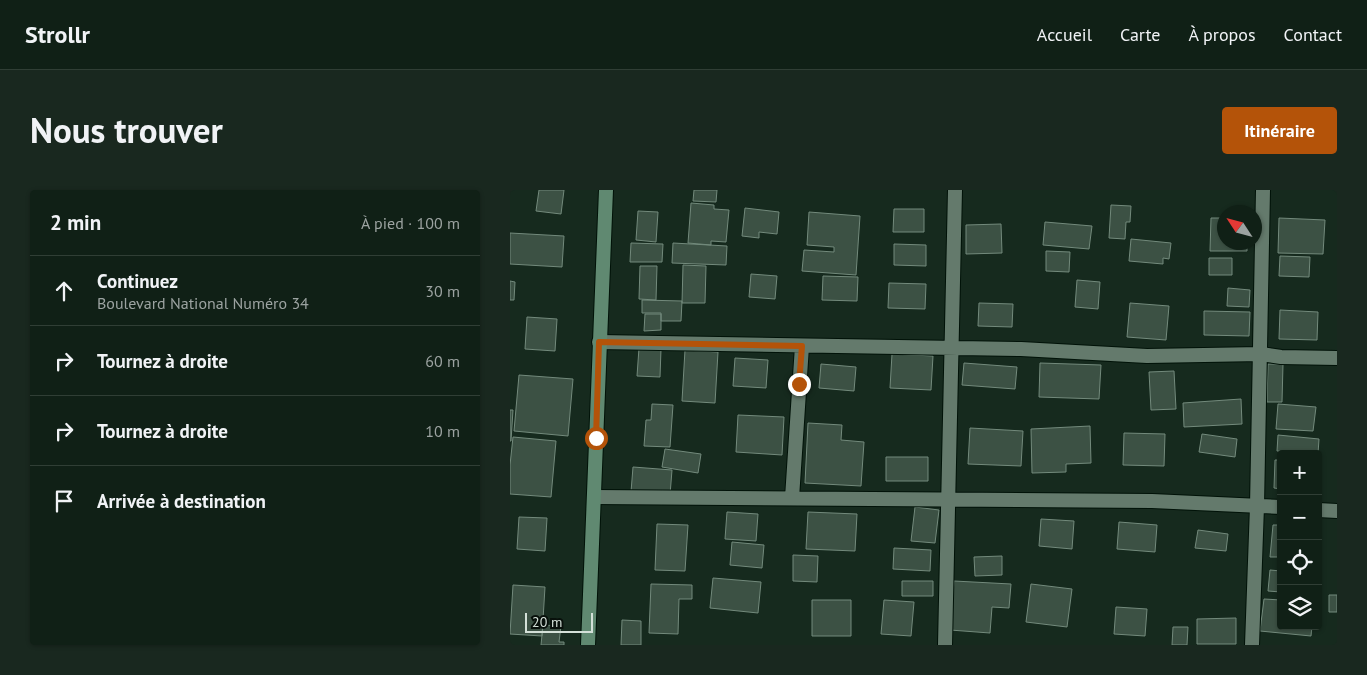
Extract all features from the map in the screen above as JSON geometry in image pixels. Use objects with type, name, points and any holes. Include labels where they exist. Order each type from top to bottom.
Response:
[{"type":"main road","points":[[588,645],[606,190]]},
{"type":"street","points":[[945,645],[955,190]]},
{"type":"street","points":[[1252,645],[1261,354],[1263,190]]},
{"type":"street","points":[[599,342],[951,347],[1147,356],[1261,354],[1281,357],[1337,358]]},
{"type":"street","points":[[792,498],[802,346]]},
{"type":"street","points":[[594,496],[1152,501],[1277,507]]},
{"type":"street","points":[[1322,510],[1337,511]]},
{"type":"building","points":[[539,190],[564,190],[561,214],[536,211]]},
{"type":"building","points":[[694,190],[717,190],[716,202],[693,201]]},
{"type":"building","points":[[691,203],[714,205],[714,209],[729,210],[726,242],[711,241],[711,245],[688,243]]},
{"type":"building","points":[[1111,205],[1131,206],[1130,222],[1126,222],[1125,239],[1109,238]]},
{"type":"building","points":[[745,208],[779,212],[777,234],[759,232],[759,238],[742,236]]},
{"type":"building","points":[[894,209],[924,209],[924,232],[893,232]]},
{"type":"building","points":[[638,211],[658,212],[656,242],[636,240]]},
{"type":"building","points":[[809,212],[860,216],[856,275],[802,271],[804,250],[834,252],[834,247],[807,245]]},
{"type":"building","points":[[1211,218],[1217,218],[1217,250],[1247,250],[1247,251],[1210,251]]},
{"type":"building","points":[[1279,218],[1325,220],[1323,254],[1278,253]]},
{"type":"building","points":[[1045,222],[1092,226],[1089,249],[1043,245]]},
{"type":"building","points":[[1001,224],[1002,253],[966,254],[966,225]]},
{"type":"building","points":[[510,233],[564,236],[562,267],[510,264]]},
{"type":"building","points":[[1131,239],[1171,243],[1169,259],[1163,258],[1163,264],[1129,261]]},
{"type":"building","points":[[631,243],[663,244],[662,262],[630,262]]},
{"type":"building","points":[[673,243],[727,246],[726,265],[672,263]]},
{"type":"building","points":[[894,244],[926,245],[926,266],[894,265]]},
{"type":"building","points":[[1046,251],[1070,252],[1069,272],[1046,271]]},
{"type":"building","points":[[1280,256],[1310,257],[1309,277],[1279,276]]},
{"type":"building","points":[[1209,258],[1232,258],[1232,275],[1209,275]]},
{"type":"building","points":[[683,265],[706,266],[705,303],[682,303]]},
{"type":"building","points":[[640,266],[657,266],[656,300],[639,299]]},
{"type":"building","points":[[751,274],[777,276],[775,299],[749,297]]},
{"type":"building","points":[[823,276],[858,277],[857,301],[822,300]]},
{"type":"building","points":[[1077,280],[1100,282],[1098,309],[1075,307]]},
{"type":"building","points":[[510,281],[515,282],[514,300],[510,300]]},
{"type":"building","points":[[889,283],[926,284],[925,309],[888,308]]},
{"type":"building","points":[[1228,288],[1250,290],[1249,307],[1227,306]]},
{"type":"building","points":[[642,300],[682,301],[681,321],[661,321],[661,313],[642,313]]},
{"type":"building","points":[[979,303],[1013,304],[1012,327],[978,326]]},
{"type":"building","points":[[1130,303],[1169,306],[1166,340],[1127,337]]},
{"type":"building","points":[[1280,310],[1318,312],[1317,340],[1279,339]]},
{"type":"building","points":[[1204,311],[1250,312],[1249,336],[1204,335]]},
{"type":"building","points":[[645,314],[661,314],[661,330],[644,331]]},
{"type":"building","points":[[527,317],[557,319],[555,351],[525,349]]},
{"type":"building","points":[[639,348],[661,349],[660,377],[637,376]]},
{"type":"building","points":[[685,350],[718,352],[715,403],[682,401]]},
{"type":"building","points":[[892,354],[933,356],[931,390],[890,388]]},
{"type":"building","points":[[735,358],[768,360],[766,388],[733,386]]},
{"type":"building","points":[[964,363],[1017,367],[1015,389],[962,385]]},
{"type":"building","points":[[1040,363],[1101,365],[1099,399],[1039,397]]},
{"type":"building","points":[[821,364],[856,367],[854,391],[819,388]]},
{"type":"building","points":[[1268,364],[1283,364],[1282,402],[1267,402]]},
{"type":"building","points":[[1174,371],[1176,409],[1151,410],[1149,372]]},
{"type":"building","points":[[519,375],[573,379],[568,436],[514,431]]},
{"type":"building","points":[[1241,399],[1242,424],[1184,427],[1183,403]]},
{"type":"building","points":[[652,404],[673,405],[670,447],[644,446],[646,420],[651,420]]},
{"type":"building","points":[[1278,404],[1316,407],[1313,431],[1276,429]]},
{"type":"building","points":[[510,410],[513,410],[511,441],[510,441]]},
{"type":"building","points":[[738,415],[784,417],[782,455],[736,452]]},
{"type":"building","points":[[808,423],[842,425],[841,440],[864,442],[861,486],[805,483]]},
{"type":"building","points":[[1090,426],[1091,463],[1066,464],[1066,472],[1032,473],[1031,429]]},
{"type":"building","points":[[970,428],[1023,431],[1021,466],[968,464]]},
{"type":"building","points":[[1124,433],[1165,434],[1164,466],[1123,465]]},
{"type":"building","points":[[1202,434],[1237,439],[1235,457],[1199,452]]},
{"type":"building","points":[[1278,435],[1319,439],[1318,450],[1277,450]]},
{"type":"building","points":[[513,437],[556,441],[551,497],[510,494],[510,465]]},
{"type":"building","points":[[665,449],[701,454],[698,473],[662,467]]},
{"type":"building","points":[[886,457],[928,457],[928,481],[886,481]]},
{"type":"building","points":[[1275,460],[1277,460],[1277,488],[1274,488]]},
{"type":"building","points":[[633,467],[672,470],[670,495],[631,492]]},
{"type":"building","points":[[915,507],[939,510],[935,543],[911,541]]},
{"type":"building","points":[[727,512],[758,514],[756,541],[725,539]]},
{"type":"building","points":[[808,512],[857,514],[855,551],[806,549]]},
{"type":"building","points":[[519,517],[547,518],[545,551],[517,549]]},
{"type":"building","points":[[1041,519],[1074,521],[1072,549],[1039,546]]},
{"type":"building","points":[[1119,522],[1157,525],[1155,552],[1117,549]]},
{"type":"building","points":[[657,524],[688,525],[685,571],[655,570]]},
{"type":"building","points":[[1273,525],[1277,525],[1277,557],[1270,557]]},
{"type":"building","points":[[1198,530],[1228,534],[1226,551],[1195,548]]},
{"type":"building","points":[[732,542],[764,545],[762,568],[730,565]]},
{"type":"building","points":[[894,548],[931,550],[930,571],[893,569]]},
{"type":"building","points":[[793,555],[818,556],[817,582],[793,581]]},
{"type":"building","points":[[1002,556],[1002,575],[975,576],[974,557]]},
{"type":"building","points":[[1270,570],[1277,571],[1277,592],[1268,591]]},
{"type":"building","points":[[713,578],[761,582],[758,613],[710,608]]},
{"type":"building","points":[[902,581],[933,581],[933,596],[902,596]]},
{"type":"building","points":[[954,581],[1011,584],[1009,608],[992,607],[990,633],[950,630]]},
{"type":"building","points":[[651,584],[692,585],[692,599],[679,599],[678,634],[649,633]]},
{"type":"building","points":[[1031,584],[1072,589],[1067,627],[1026,622]]},
{"type":"building","points":[[513,585],[545,587],[542,636],[510,634]]},
{"type":"building","points":[[1329,595],[1337,595],[1337,612],[1329,612]]},
{"type":"building","points":[[1264,599],[1277,600],[1277,630],[1312,630],[1311,636],[1260,631]]},
{"type":"building","points":[[812,600],[851,600],[851,636],[812,636]]},
{"type":"building","points":[[884,600],[914,602],[911,636],[881,634]]},
{"type":"building","points":[[1116,607],[1147,609],[1145,636],[1114,634]]},
{"type":"building","points":[[1236,618],[1236,644],[1197,644],[1197,619]]},
{"type":"building","points":[[622,620],[641,621],[641,645],[621,645]]},
{"type":"building","points":[[543,625],[561,626],[559,642],[564,642],[564,645],[541,645]]},
{"type":"building","points":[[1173,627],[1188,627],[1187,645],[1172,645]]},
{"type":"route","points":[[596,438],[599,342],[802,346],[799,384]]}]
